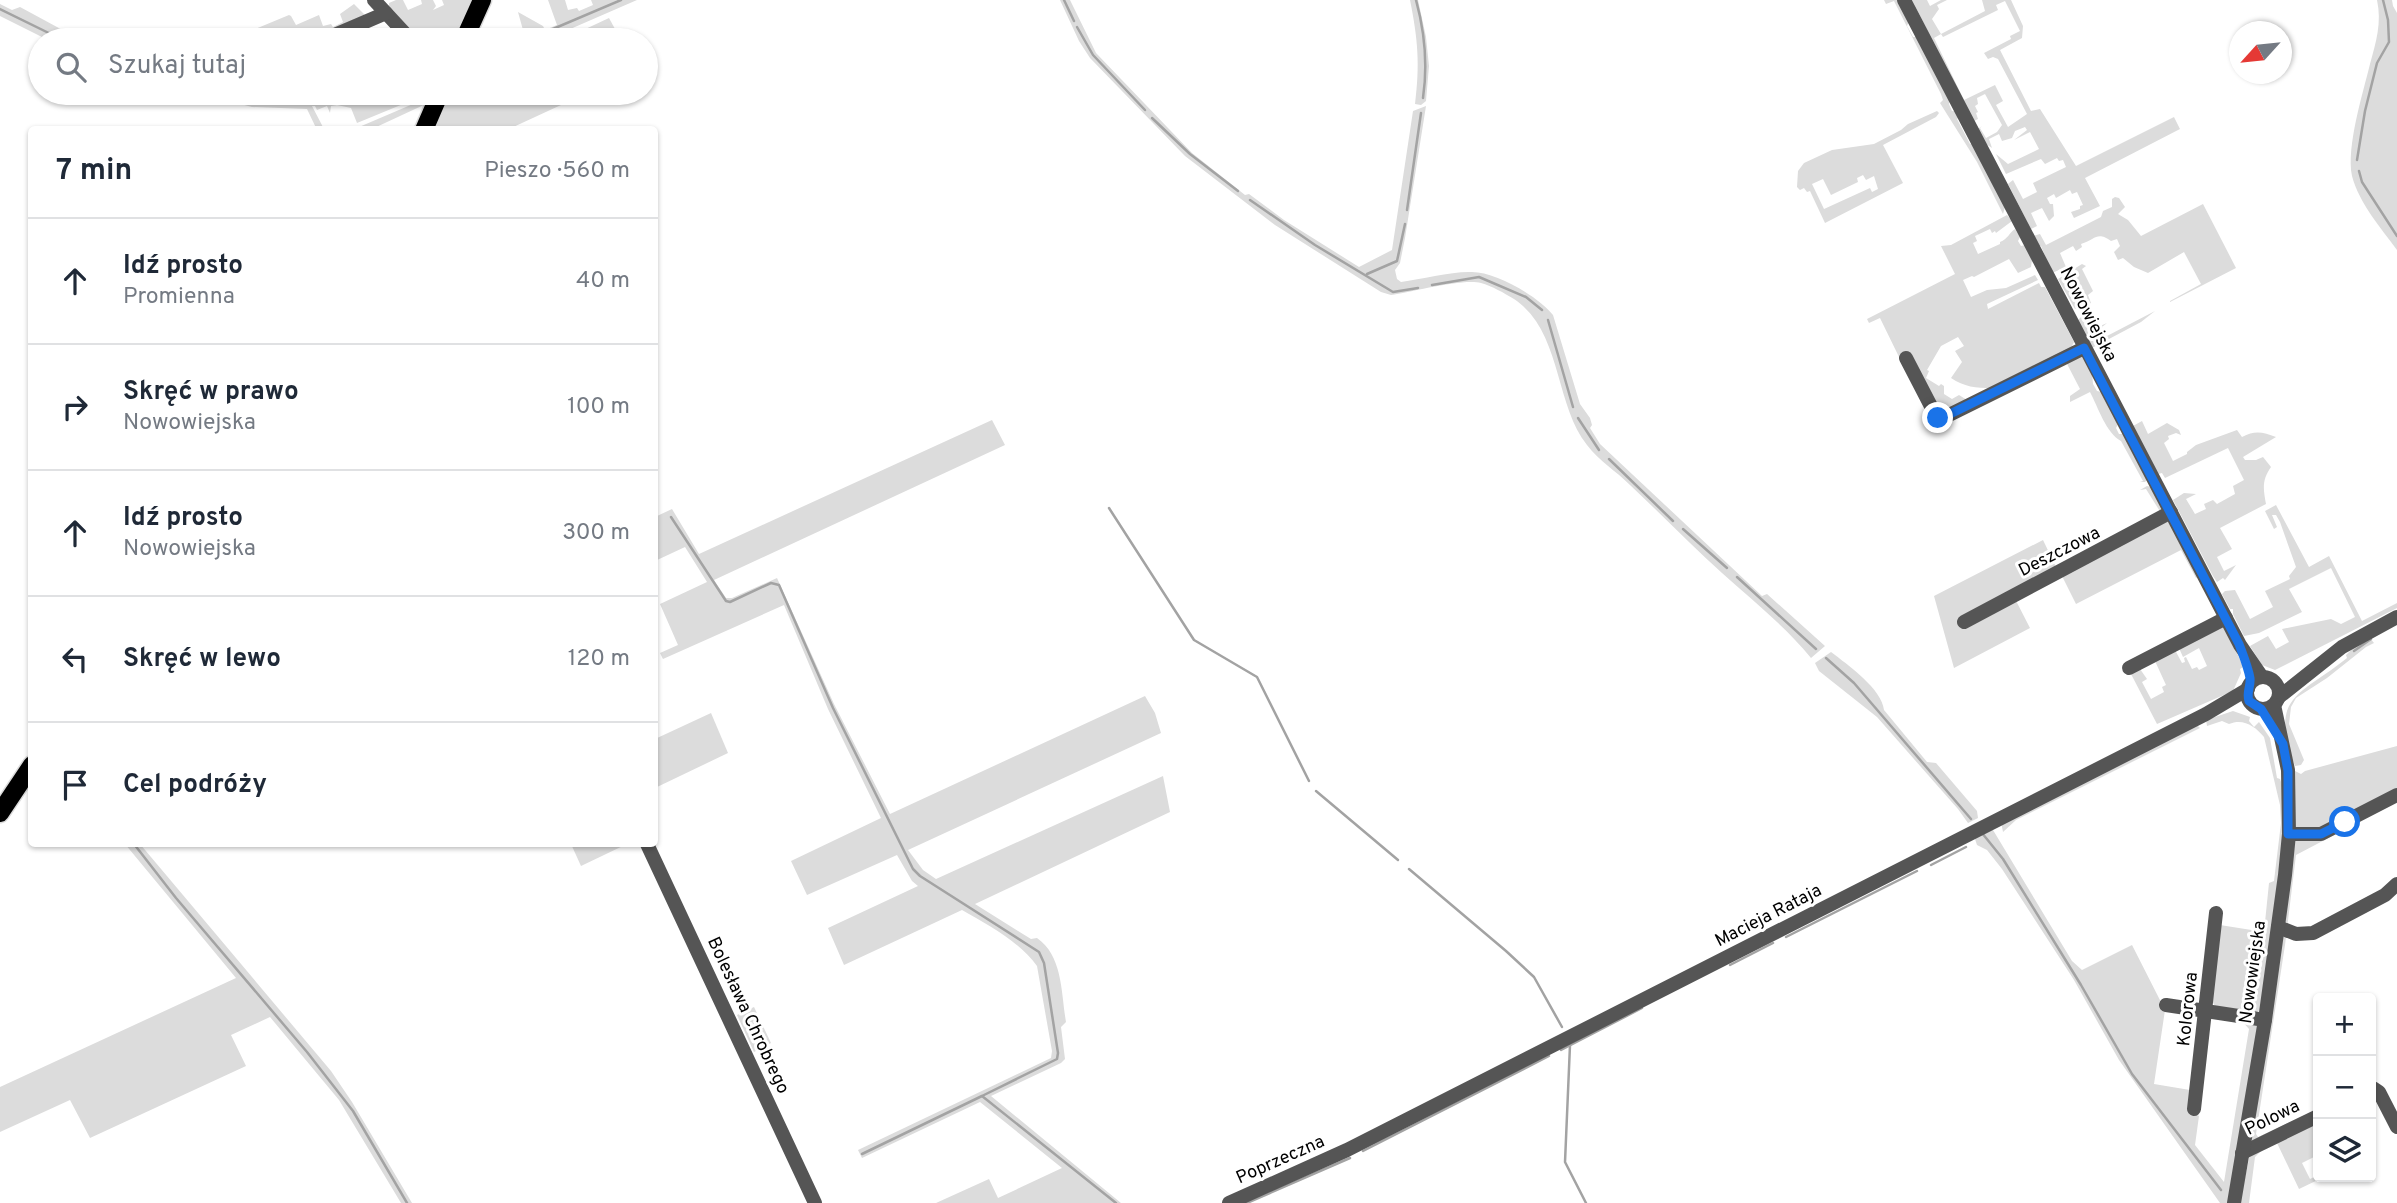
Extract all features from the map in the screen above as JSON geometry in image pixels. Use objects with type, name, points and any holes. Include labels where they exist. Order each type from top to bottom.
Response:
[{"type":"main road","points":[[469,28],[482,0]]},
{"type":"main road","points":[[426,126],[435,105]]},
{"type":"main road","points":[[0,813],[28,771]]},
{"type":"street","points":[[374,0],[400,28]]},
{"type":"street","name":"Nowowiejska","points":[[1904,0],[2227,618],[2258,683]]},
{"type":"street","points":[[351,28],[386,13]]},
{"type":"street","points":[[1906,358],[1935,414],[1942,418],[2084,348]]},
{"type":"street","name":"Deszczowa","points":[[1964,622],[2171,512]]},
{"type":"street","name":"Macieja Rataja","points":[[2206,714],[2235,707],[2267,704],[2342,647],[2397,617]]},
{"type":"street","points":[[2129,668],[2227,618]]},
{"type":"street","name":"Macieja Rataja","points":[[1347,1150],[2206,714],[2258,683],[2282,681],[2308,673]]},
{"type":"street","points":[[2258,683],[2278,687],[2267,704],[2247,697],[2258,683]]},
{"type":"street","name":"Nowowiejska","points":[[2234,1203],[2266,1020],[2288,834],[2288,771],[2283,744],[2267,704]]},
{"type":"street","points":[[2288,834],[2321,834],[2397,795]]},
{"type":"street","name":"Bolesława Chrobrego","points":[[648,847],[815,1203]]},
{"type":"street","points":[[2278,928],[2296,934],[2313,933],[2385,895],[2397,884]]},
{"type":"street","name":"Kolorowa","points":[[2194,1109],[2216,913]]},
{"type":"street","points":[[2166,1005],[2266,1020]]},
{"type":"street","points":[[2376,1090],[2397,1127]]},
{"type":"street","name":"Polowa","points":[[2242,1153],[2313,1118]]},
{"type":"street","name":"Poprzeczna","points":[[1229,1203],[1347,1150]]},
{"type":"shaded area","points":[[403,0],[408,10],[422,4],[421,0],[433,0],[436,6],[433,10],[444,5],[442,0],[478,0],[465,28],[409,28],[389,3]]},
{"type":"shaded area","points":[[548,0],[565,0],[568,10],[577,8],[579,11],[593,5],[591,0],[637,0],[573,28],[550,28],[557,25]]},
{"type":"shaded area","points":[[1060,0],[1070,0],[1096,53],[1192,153],[1245,195],[1249,194],[1284,220],[1359,267],[1392,250],[1413,111],[1426,106],[1405,238],[1400,263],[1395,270],[1397,279],[1401,282],[1456,273],[1482,273],[1516,287],[1538,301],[1553,315],[1580,404],[1590,418],[1590,428],[1600,444],[1762,596],[1767,594],[1825,646],[1811,658],[1780,624],[1592,451],[1576,428],[1568,409],[1541,329],[1530,313],[1514,299],[1489,286],[1473,282],[1391,295],[1381,292],[1275,225],[1185,156],[1090,58]]},
{"type":"shaded area","points":[[1410,0],[1418,0],[1426,37],[1429,66],[1426,101],[1421,105],[1415,104],[1417,52]]},
{"type":"shaded area","points":[[1884,0],[1897,0],[1909,21],[1907,26],[1913,37],[1916,37],[1950,101],[1952,111],[1959,117],[1957,119],[2005,207],[2003,214],[1977,162],[1940,103],[1943,100],[1941,94],[1894,1],[1886,4]]},
{"type":"shaded area","points":[[1912,0],[1927,0],[1930,6],[1947,0],[1937,5],[1939,9],[1932,19],[1941,34],[1985,11],[1982,0],[2011,0],[2023,26],[2022,38],[2000,50],[2031,111],[2040,109],[2076,166],[2174,117],[2180,129],[2085,178],[2100,206],[2074,218],[2071,212],[2083,205],[2077,192],[2072,194],[2070,190],[2056,198],[2054,194],[2047,198],[2050,204],[2053,204],[2054,216],[2049,221],[2042,208],[2031,213],[2037,226],[2031,229],[2008,184],[2013,180],[2023,199],[2037,192],[2033,183],[2066,167],[2063,160],[2059,161],[2057,158],[2045,164],[2041,159],[2006,174],[1996,154],[2008,164],[2039,149],[2030,132],[2014,140],[2027,130],[2025,127],[2015,131],[2012,138],[2002,141],[1999,134],[1989,139],[1992,148],[1986,144],[1978,129],[1982,126],[1980,128],[1986,138],[1997,132],[2002,125],[1985,94],[1977,98],[1978,104],[1975,106],[1978,119],[1974,121]],"holes":[[[2005,1],[2020,31],[2010,36],[2011,39],[1984,53],[1988,59],[1998,59],[2027,114],[2008,127],[1996,105],[2003,101],[1995,85],[1964,100],[1934,38],[1941,34],[1943,37],[1998,10],[1996,5]]]},
{"type":"shaded area","points":[[2377,0],[2392,0],[2397,13],[2397,250],[2360,196],[2352,176],[2351,164],[2356,120],[2378,32]]},
{"type":"shaded area","points":[[0,4],[12,10],[20,7],[59,28],[28,30],[0,16]]},
{"type":"shaded area","points":[[354,4],[367,17],[344,28],[258,28],[289,15],[296,25],[319,15],[323,26],[331,24],[333,27],[343,22],[340,14]]},
{"type":"shaded area","points":[[518,12],[544,28],[522,28]]},
{"type":"shaded area","points":[[609,18],[614,28],[588,28]]},
{"type":"shaded area","points":[[244,105],[337,105],[331,106],[330,113],[327,106],[317,110],[312,106],[322,126],[315,126],[307,109]]},
{"type":"shaded area","points":[[337,105],[401,105],[357,123],[351,108]]},
{"type":"shaded area","points":[[411,105],[424,105],[378,126],[361,126]]},
{"type":"shaded area","points":[[441,105],[561,105],[516,126],[432,126]]},
{"type":"shaded area","points":[[1937,111],[1939,113],[1883,145],[1903,183],[1825,223],[1810,191],[1797,187],[1798,171],[1804,163],[1832,150],[1874,144]],"holes":[[[1863,175],[1866,180],[1874,176],[1878,189],[1872,192],[1870,188],[1824,209],[1812,184],[1823,179],[1831,195],[1858,182],[1857,178]]]},
{"type":"shaded area","points":[[2119,198],[2125,207],[2118,214],[2128,220],[2141,236],[2203,204],[2236,268],[2170,302],[2201,284],[2184,252],[2148,273],[2123,258],[2118,260],[2114,252],[2120,246],[2117,239],[2111,241],[2099,236],[2081,244],[2082,247],[2076,251],[2073,246],[2060,253],[2066,267],[2052,273],[2041,246],[2033,236],[2040,234],[2046,245],[2101,217],[2103,211],[2112,207],[2112,199]]},
{"type":"shaded area","points":[[2007,215],[2012,221],[1996,233],[1992,233],[1990,229],[1975,236],[1977,241],[1973,243],[1978,254],[2000,244],[2015,229],[2020,237],[2018,241],[2021,246],[2025,245],[2032,260],[2031,267],[2018,273],[2009,259],[1963,280],[1971,297],[1987,290],[2006,288],[2035,275],[2038,280],[1987,304],[1988,309],[2039,283],[2041,287],[2045,287],[2074,342],[2070,350],[1992,388],[1970,386],[1951,378],[1962,362],[1955,351],[1964,346],[1958,337],[1941,346],[1927,370],[1929,371],[1926,378],[1944,386],[1944,394],[1952,399],[1959,395],[1967,400],[1942,413],[1900,359],[1880,318],[1869,323],[1867,319],[1955,274],[1941,246],[1951,245]]},
{"type":"shaded area","points":[[2082,264],[2086,266],[2082,269],[2093,291],[2088,295],[2091,303],[2075,309],[2058,279]]},
{"type":"shaded area","points":[[2155,311],[2141,322],[2092,348],[2077,321],[2082,316],[2089,331],[2107,323],[2102,327],[2107,336]]},
{"type":"shaded area","points":[[2083,355],[2092,373],[2093,384],[2097,391],[2102,392],[2118,424],[2116,428],[2119,434],[2124,434],[2147,480],[2145,482],[2140,482],[2143,481],[2121,441],[2107,426],[2090,392],[2070,402],[2070,396],[2080,389],[2065,360]]},
{"type":"shaded area","points":[[992,420],[1005,445],[714,580],[726,598],[732,598],[777,578],[834,704],[890,814],[1145,696],[1155,713],[1161,733],[908,850],[923,870],[936,879],[1163,776],[1170,812],[975,904],[1031,939],[1037,938],[1046,946],[1059,976],[1066,1022],[1061,1027],[1065,1059],[1061,1063],[991,1096],[1121,1203],[936,1203],[989,1179],[998,1198],[1062,1168],[980,1102],[862,1158],[858,1150],[1051,1058],[1037,966],[1012,941],[962,910],[844,965],[828,928],[918,886],[912,881],[897,855],[807,895],[791,861],[881,818],[828,709],[784,605],[663,659],[660,653],[678,645],[660,604],[707,582],[685,547],[658,560],[658,516],[672,509],[699,554]]},
{"type":"shaded area","points":[[2142,421],[2148,434],[2167,423],[2179,430],[2181,435],[2176,433],[2168,436],[2169,439],[2164,443],[2173,461],[2187,454],[2196,445],[2237,430],[2242,437],[2259,433],[2276,437],[2243,457],[2245,460],[2256,460],[2263,457],[2271,467],[2264,484],[2266,504],[2220,528],[2232,549],[2217,557],[2224,571],[2236,565],[2225,580],[2223,578],[2217,582],[2213,576],[2173,500],[2184,493],[2196,494],[2186,499],[2195,514],[2206,509],[2204,504],[2213,500],[2217,504],[2235,494],[2233,486],[2244,480],[2228,448],[2165,478],[2162,473],[2158,474],[2133,426]]},
{"type":"shaded area","points":[[2151,487],[2198,577],[2196,578],[2181,550],[2076,604],[2062,576],[2161,513],[2146,489],[2140,490]]},
{"type":"shaded area","points":[[2276,505],[2309,567],[2329,556],[2362,621],[2397,603],[2397,608],[2275,670],[2262,665],[2250,646],[2268,636],[2276,649],[2289,642],[2282,629],[2331,619],[2341,624],[2355,617],[2331,568],[2289,589],[2302,612],[2259,633],[2244,636],[2233,609],[2230,609],[2222,594],[2235,590],[2250,619],[2273,607],[2265,591],[2290,579],[2289,576],[2296,567],[2280,522],[2276,515],[2272,515],[2277,527],[2274,529],[2265,511]]},
{"type":"shaded area","points":[[2043,540],[2056,567],[2011,591],[2030,628],[1954,668],[1934,596]]},
{"type":"shaded area","points":[[2222,626],[2227,629],[2243,667],[2233,691],[2157,724],[2131,674],[2140,669],[2147,679],[2142,682],[2151,699],[2164,692],[2162,687],[2166,685],[2155,661],[2175,650],[2182,663],[2186,657],[2192,669],[2197,667],[2199,670],[2207,666],[2199,648],[2183,657],[2179,648]]},
{"type":"shaded area","points":[[2370,638],[2374,643],[2296,698],[2291,707],[2289,724],[2304,760],[2301,765],[2295,766],[2285,725],[2287,711],[2293,700],[2347,658],[2346,655],[2357,644]]},
{"type":"shaded area","points":[[1831,652],[1871,686],[1884,710],[1927,762],[1936,763],[1977,811],[1978,818],[1968,823],[1877,717],[1819,671],[1815,663]]},
{"type":"shaded area","points":[[2233,711],[2250,717],[2249,721],[2253,726],[2222,721],[2207,726],[2206,720]]},
{"type":"shaded area","points":[[711,713],[728,753],[658,787],[658,738]]},
{"type":"shaded area","points":[[2259,722],[2270,738],[2277,778],[2280,779],[2284,791],[2283,839],[2262,1008],[2257,1012],[2215,1006],[2210,998],[2220,925],[2264,932],[2269,883],[2274,881],[2281,823],[2280,805],[2264,737],[2254,727]]},
{"type":"shaded area","points":[[2197,725],[2200,728],[2016,820],[2003,832],[2001,822]]},
{"type":"shaded area","points":[[2397,746],[2397,802],[2296,855],[2256,1134],[2258,1137],[2313,1111],[2313,1158],[2302,1163],[2314,1182],[2299,1189],[2277,1143],[2262,1150],[2255,1157],[2249,1203],[2240,1203],[2251,1146],[2293,772],[2301,774]]},
{"type":"shaded area","points":[[1989,829],[1993,830],[2072,961],[2082,970],[2132,945],[2165,1010],[2154,1084],[2190,1090],[2191,1110],[2199,1116],[2195,1145],[2224,1182],[2249,1029],[2242,1021],[2255,1023],[2259,1029],[2230,1203],[2220,1203],[2119,1060],[2074,980],[2002,869],[1987,850],[1977,845],[1974,836]]},
{"type":"shaded area","points":[[127,847],[143,847],[331,1071],[412,1203],[401,1203],[339,1100],[270,1017],[231,1035],[246,1066],[90,1138],[70,1100],[0,1132],[0,1087],[236,978]]},
{"type":"shaded area","points":[[572,847],[621,847],[581,866]]},
{"type":"shaded area","points":[[754,1007],[771,1043],[754,1052],[737,1015]]},
{"type":"waterway","points":[[555,28],[621,0]]},
{"type":"waterway","points":[[1064,0],[1074,21]]},
{"type":"waterway","points":[[1416,0],[1425,49],[1423,98]]},
{"type":"waterway","points":[[2357,160],[2377,63],[2389,42],[2388,20],[2383,0]]},
{"type":"waterway","points":[[0,9],[39,28]]},
{"type":"waterway","points":[[1077,27],[1093,55],[1145,110]]},
{"type":"waterway","points":[[1407,210],[1421,113]]},
{"type":"waterway","points":[[1152,118],[1190,154],[1238,191]]},
{"type":"waterway","points":[[2359,171],[2362,182],[2397,236]]},
{"type":"waterway","points":[[1250,200],[1315,245],[1393,292],[1418,288]]},
{"type":"waterway","points":[[1367,274],[1397,261],[1405,224]]},
{"type":"waterway","points":[[1432,285],[1479,277],[1526,297],[1542,310]]},
{"type":"waterway","points":[[1548,320],[1573,407]]},
{"type":"waterway","points":[[1578,418],[1599,450]]},
{"type":"waterway","points":[[1609,459],[1673,521]]},
{"type":"waterway","points":[[1109,508],[1194,640],[1257,677],[1309,781]]},
{"type":"waterway","points":[[671,517],[726,601],[730,602],[771,583],[779,585],[833,708],[913,869],[1039,952],[1044,963],[1057,1059],[982,1096],[1116,1203]]},
{"type":"waterway","points":[[1683,529],[1727,568]]},
{"type":"waterway","points":[[1737,577],[1816,649]]},
{"type":"waterway","points":[[2354,651],[2371,639]]},
{"type":"waterway","points":[[1826,658],[1854,683],[1971,819]]},
{"type":"waterway","points":[[1316,791],[1398,860]]},
{"type":"waterway","points":[[1982,833],[2003,859],[2132,1074],[2221,1190]]},
{"type":"waterway","points":[[136,847],[353,1111],[407,1203]]},
{"type":"waterway","points":[[1931,865],[1966,847]]},
{"type":"waterway","points":[[1409,869],[1534,977],[1562,1027]]},
{"type":"waterway","points":[[1786,937],[1917,871]]},
{"type":"waterway","points":[[1730,965],[1773,943]]},
{"type":"waterway","points":[[1561,1050],[1642,1008]]},
{"type":"waterway","points":[[1570,1045],[1565,1162],[1586,1203]]},
{"type":"waterway","points":[[1363,1151],[1549,1056]]},
{"type":"waterway","points":[[862,1154],[982,1096]]},
{"type":"waterway","points":[[1247,1203],[1350,1158]]},
{"type":"route","points":[[1938,418],[2084,348],[2239,644],[2249,675],[2249,701],[2257,709],[2261,709],[2283,744],[2288,771],[2288,834],[2321,834],[2345,822]]}]
